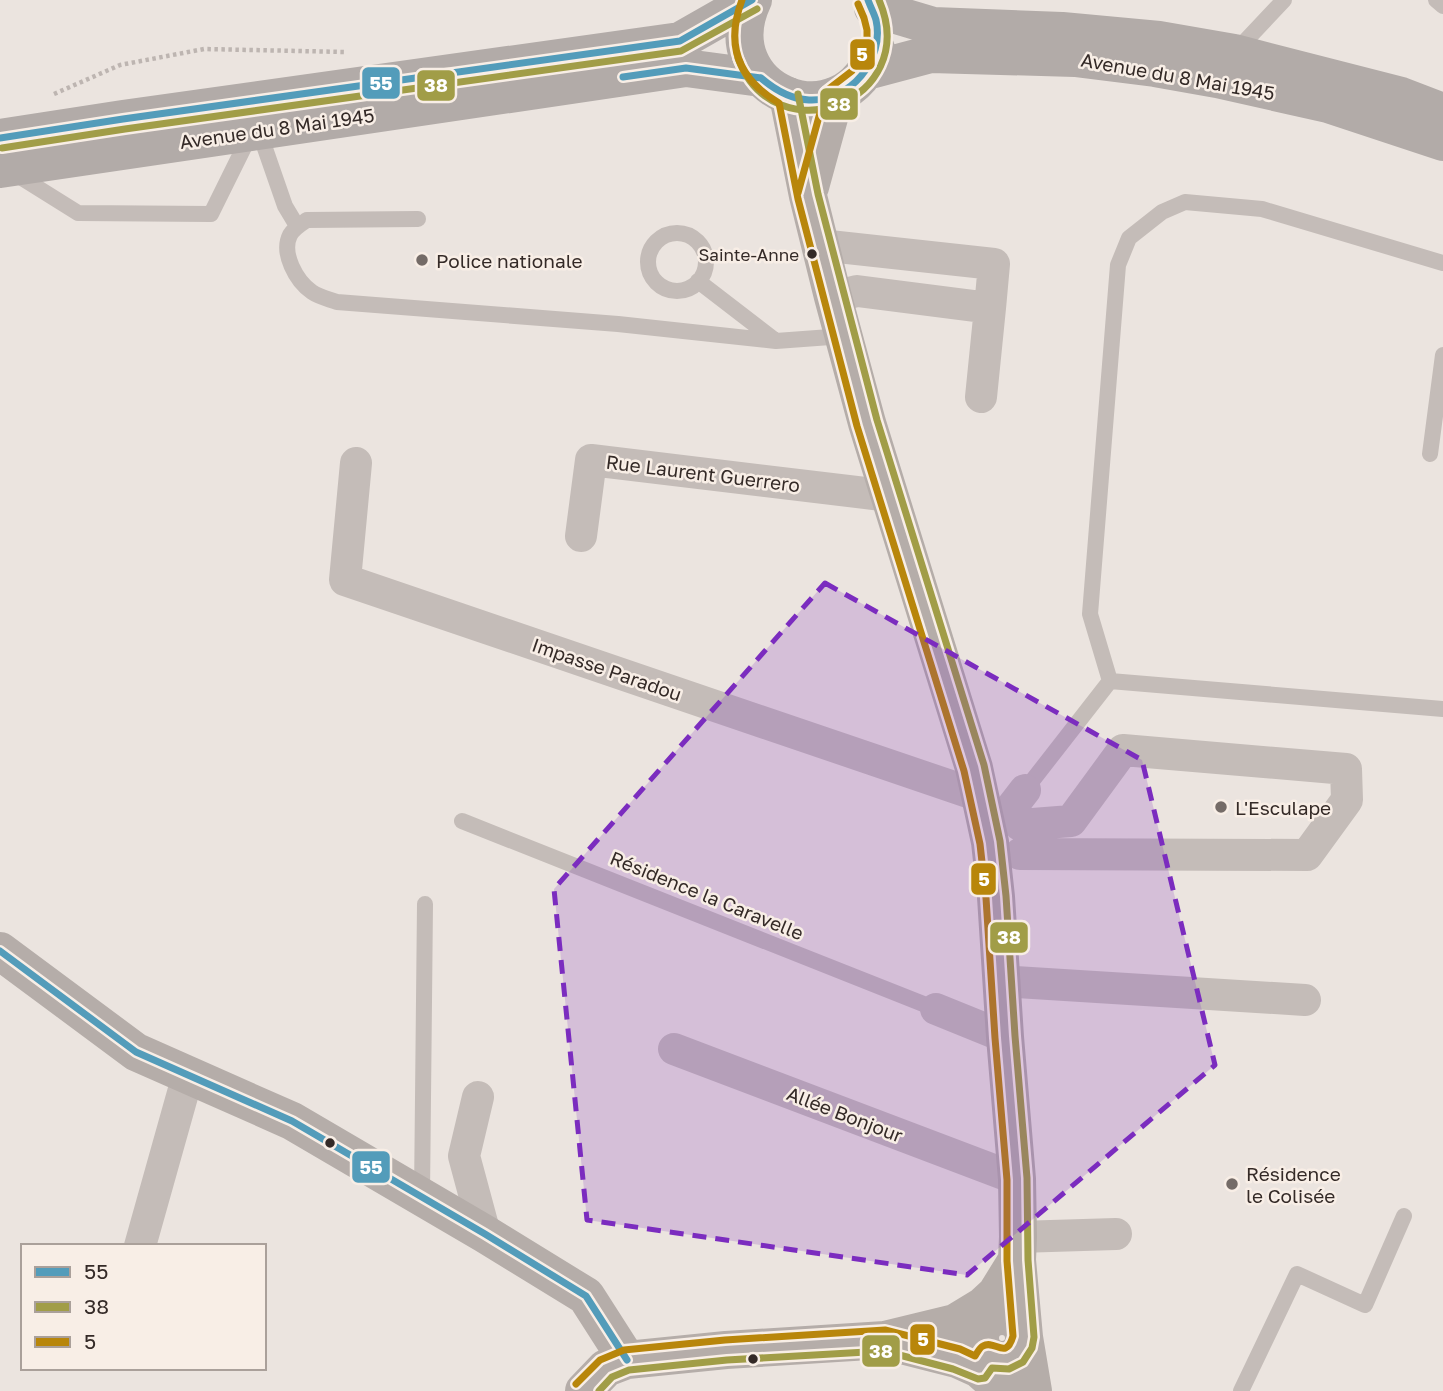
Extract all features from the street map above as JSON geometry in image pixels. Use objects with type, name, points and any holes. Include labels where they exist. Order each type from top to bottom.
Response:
[{"type":"main road","points":[[753,0],[747,12],[744,37],[749,60],[774,87],[808,196],[867,423],[890,496],[1005,808],[990,842],[1017,1179],[1024,1337],[1033,1391]]},
{"type":"main road","name":"Avenue du 8 Mai 1945","points":[[2,158],[150,116],[680,41],[753,0]]},
{"type":"main road","points":[[808,196],[835,96],[853,86],[872,61],[877,42],[877,20],[871,4]]},
{"type":"main road","name":"Avenue du 8 Mai 1945","points":[[871,4],[933,26],[1159,40],[1234,53],[1401,96],[1443,112]]},
{"type":"main road","name":"Avenue du 8 Mai 1945","points":[[867,71],[930,54],[1088,60],[1155,68],[1328,104],[1443,142]]},
{"type":"main road","name":"Avenue du 8 Mai 1945","points":[[2,158],[255,131],[686,68],[774,87],[803,100],[835,96]]},
{"type":"main road","points":[[0,951],[136,1052],[292,1121],[586,1296],[626,1360]]},
{"type":"main road","points":[[989,1348],[996,1294],[1018,1249]]},
{"type":"main road","points":[[584,1391],[606,1368],[626,1360],[739,1349],[885,1340],[955,1323],[1001,1360],[1015,1356],[1024,1337]]},
{"type":"main road","points":[[885,1340],[957,1359],[989,1348]]},
{"type":"street","points":[[820,245],[994,264],[981,397]]},
{"type":"street","points":[[833,297],[857,291],[990,308]]},
{"type":"street","name":"Rue Laurent Guerrero","points":[[580,536],[591,460],[890,496]]},
{"type":"street","name":"Impasse Paradou","points":[[356,463],[345,580],[1005,808]]},
{"type":"street","points":[[1005,808],[1071,821],[1123,750],[1346,769],[1347,800],[1307,855],[1005,808]]},
{"type":"street","points":[[996,897],[1005,808]]},
{"type":"street","points":[[1001,981],[1305,1000]]},
{"type":"street","points":[[936,1009],[1005,1037]]},
{"type":"street","name":"Allée Bonjour","points":[[674,1049],[1017,1179]]},
{"type":"street","points":[[141,1244],[188,1075]]},
{"type":"street","points":[[478,1097],[464,1156],[485,1234]]},
{"type":"street","points":[[1018,1249],[1116,1234]]},
{"type":"lane","points":[[1234,53],[1284,0]]},
{"type":"lane","points":[[1436,0],[1443,6]]},
{"type":"lane","points":[[2,158],[78,213],[211,214],[255,131]]},
{"type":"lane","points":[[255,131],[285,206],[297,226]]},
{"type":"lane","points":[[1110,681],[1090,614],[1118,265],[1129,238],[1162,212],[1185,202],[1262,209],[1443,263]]},
{"type":"lane","points":[[418,219],[307,220],[297,226],[290,236],[288,255],[299,281],[313,294],[337,302],[618,324],[776,341],[844,336]]},
{"type":"lane","points":[[698,281],[776,341]]},
{"type":"lane","points":[[1430,454],[1443,355]]},
{"type":"lane","points":[[1110,681],[1443,709]]},
{"type":"lane","points":[[1005,808],[1110,681]]},
{"type":"lane","name":"Résidence la Caravelle","points":[[462,821],[936,1009]]},
{"type":"lane","points":[[422,1197],[425,904]]},
{"type":"lane","points":[[1241,1391],[1297,1274],[1365,1305],[1404,1216]]},
{"type":"path","points":[[84,81],[120,65],[150,60]]},
{"type":"highlighted area","points":[[825,583],[1142,760],[1215,1065],[967,1275],[587,1220],[554,889]]},
{"type":"transit line","name":"5","points":[[576,1384],[600,1360],[624,1350],[725,1340],[885,1330],[960,1349],[975,1356],[987,1345],[1007,1347],[1013,1336],[1007,1261],[1007,1180],[980,844],[964,771],[857,426],[798,199],[779,103],[765,94],[745,72],[735,46],[737,16],[742,0]]},
{"type":"transit line","name":"55","points":[[0,138],[680,41],[752,0]]},
{"type":"transit line","name":"55","points":[[761,78],[783,93],[809,100],[824,99],[851,86],[870,63],[875,50],[876,20],[868,0]]},
{"type":"transit line","name":"38","points":[[738,58],[756,88],[781,105],[810,110],[838,104],[863,89],[881,66],[887,36],[879,0]]},
{"type":"transit line","name":"5","points":[[798,193],[826,91],[852,71],[864,52],[867,30],[858,4]]},
{"type":"transit line","name":"38","points":[[2,148],[681,51],[757,9]]},
{"type":"transit line","name":"55","points":[[623,77],[686,68],[761,78]]},
{"type":"transit line","name":"38","points":[[599,1391],[612,1377],[629,1370],[727,1360],[884,1351],[953,1369],[978,1379],[985,1378],[992,1368],[1009,1369],[1023,1362],[1032,1348],[1034,1337],[1028,1260],[1027,1178],[1000,841],[984,765],[877,420],[818,194],[798,94]]},
{"type":"transit line","name":"55","points":[[0,951],[136,1052],[292,1121],[586,1296],[627,1360]]},
{"type":"place","name":"Sainte-Anne","points":[[812,254]]},
{"type":"place","name":"Police nationale","points":[[422,260]]},
{"type":"place","name":"L'Esculape","points":[[1221,807]]},
{"type":"place","name":"Résidence le Colisée","points":[[1232,1184]]}]
